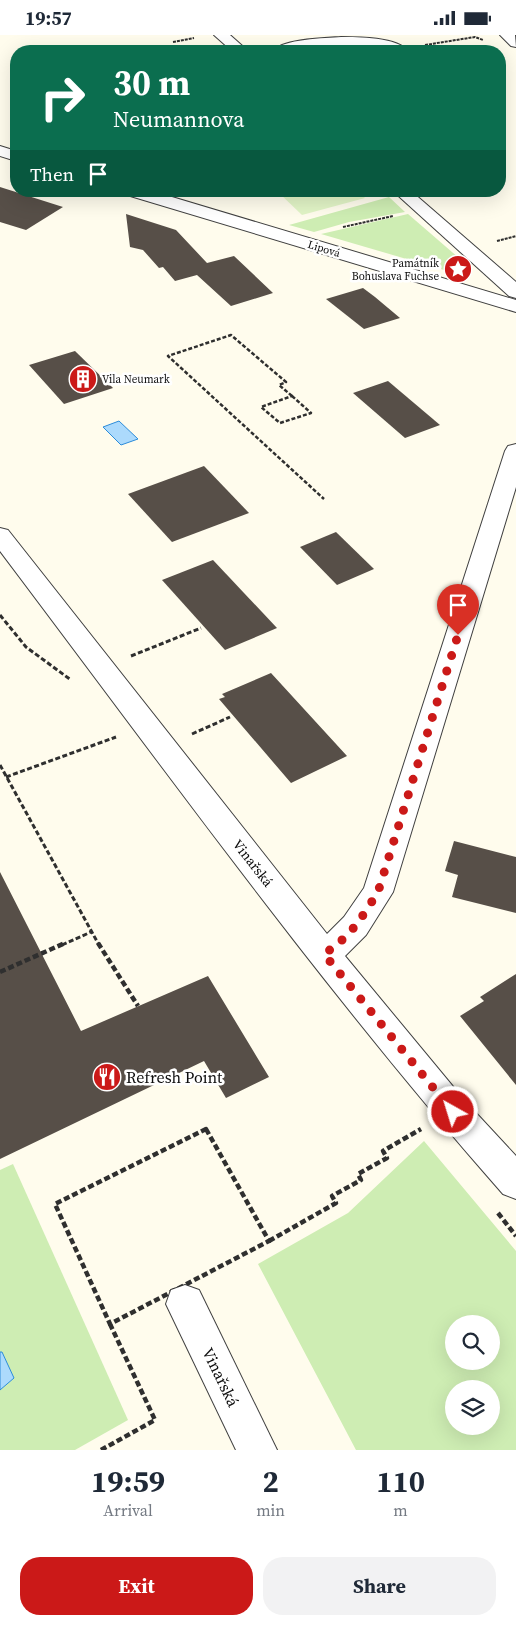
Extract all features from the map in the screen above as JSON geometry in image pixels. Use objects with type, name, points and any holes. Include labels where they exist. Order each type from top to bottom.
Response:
[{"type":"street","points":[[221,35],[234,45]]},
{"type":"street","points":[[507,35],[516,43]]},
{"type":"street","points":[[315,45],[344,40],[388,45]]},
{"type":"street","name":"Lipová","points":[[153,197],[516,306]]},
{"type":"street","points":[[408,197],[516,292]]},
{"type":"street","points":[[324,954],[342,942],[356,928],[378,892],[516,451]]},
{"type":"street","name":"Vinařská","points":[[0,535],[324,954],[453,1112],[516,1182]]},
{"type":"street","name":"Vinařská","points":[[184,1304],[257,1450]]},
{"type":"path","points":[[173,42],[194,38]]},
{"type":"path","points":[[420,45],[461,39]]},
{"type":"path","points":[[335,229],[398,215]]},
{"type":"path","points":[[494,242],[516,236]]},
{"type":"path","points":[[292,396],[261,407],[280,423],[311,413],[292,396],[279,385],[286,382],[231,335],[168,356],[324,499]]},
{"type":"path","points":[[102,667],[200,628]]},
{"type":"path","points":[[163,747],[230,717]]},
{"type":"path","points":[[6,777],[107,741]]},
{"type":"path","points":[[0,765],[91,932],[138,1007]]},
{"type":"path","points":[[0,972],[91,932]]},
{"type":"path","points":[[110,1325],[269,1241],[336,1203],[332,1197],[361,1180],[358,1175],[387,1157],[383,1151],[453,1112]]},
{"type":"path","points":[[101,1450],[155,1420],[55,1204],[206,1129],[269,1241]]},
{"type":"green space","points":[[283,197],[365,198],[302,215]]},
{"type":"green space","points":[[389,197],[405,212],[349,222],[314,232],[289,225]]},
{"type":"green space","points":[[408,214],[467,265],[467,268],[462,271],[451,272],[321,234]]},
{"type":"green space","points":[[424,1141],[516,1251],[516,1450],[356,1450],[258,1264],[348,1213]]},
{"type":"green space","points":[[13,1164],[128,1420],[75,1450],[0,1450],[0,1170]]},
{"type":"water","points":[[119,421],[138,439],[121,445],[103,427]]},
{"type":"water","points":[[0,1352],[2,1352],[14,1378],[0,1390]]},
{"type":"building","points":[[0,187],[10,190],[10,197],[32,197],[63,207],[26,230],[0,222]]},
{"type":"building","points":[[126,214],[176,230],[207,263],[234,256],[273,293],[231,306],[197,275],[175,281],[163,267],[159,268],[143,250],[130,247]]},
{"type":"building","points":[[363,288],[400,318],[364,329],[326,299]]},
{"type":"building","name":"Vila Neumark","points":[[75,351],[113,388],[64,404],[29,365]]},
{"type":"building","points":[[388,381],[440,425],[405,438],[353,393]]},
{"type":"building","points":[[204,466],[249,513],[172,542],[128,494]]},
{"type":"building","points":[[336,532],[374,569],[337,585],[300,547]]},
{"type":"building","points":[[213,560],[277,628],[225,650],[162,580]]},
{"type":"building","points":[[271,673],[347,756],[291,783],[219,699],[225,697],[222,694]]},
{"type":"building","points":[[454,841],[516,857],[516,913],[452,897],[458,875],[445,871]]},
{"type":"building","points":[[0,872],[81,1031],[208,976],[269,1077],[226,1098],[204,1061],[0,1159]]},
{"type":"building","points":[[516,974],[516,1085],[460,1016],[484,1001],[480,997]]},
{"type":"place","name":"Památník Bohuslava Fuchse","points":[[458,269]]},
{"type":"place","name":"Vila Neumark","points":[[83,379]]},
{"type":"place","name":"Refresh Point","points":[[107,1077]]},
{"type":"route","points":[[453,1112],[324,954],[342,942],[356,928],[378,892],[458,635]]}]
